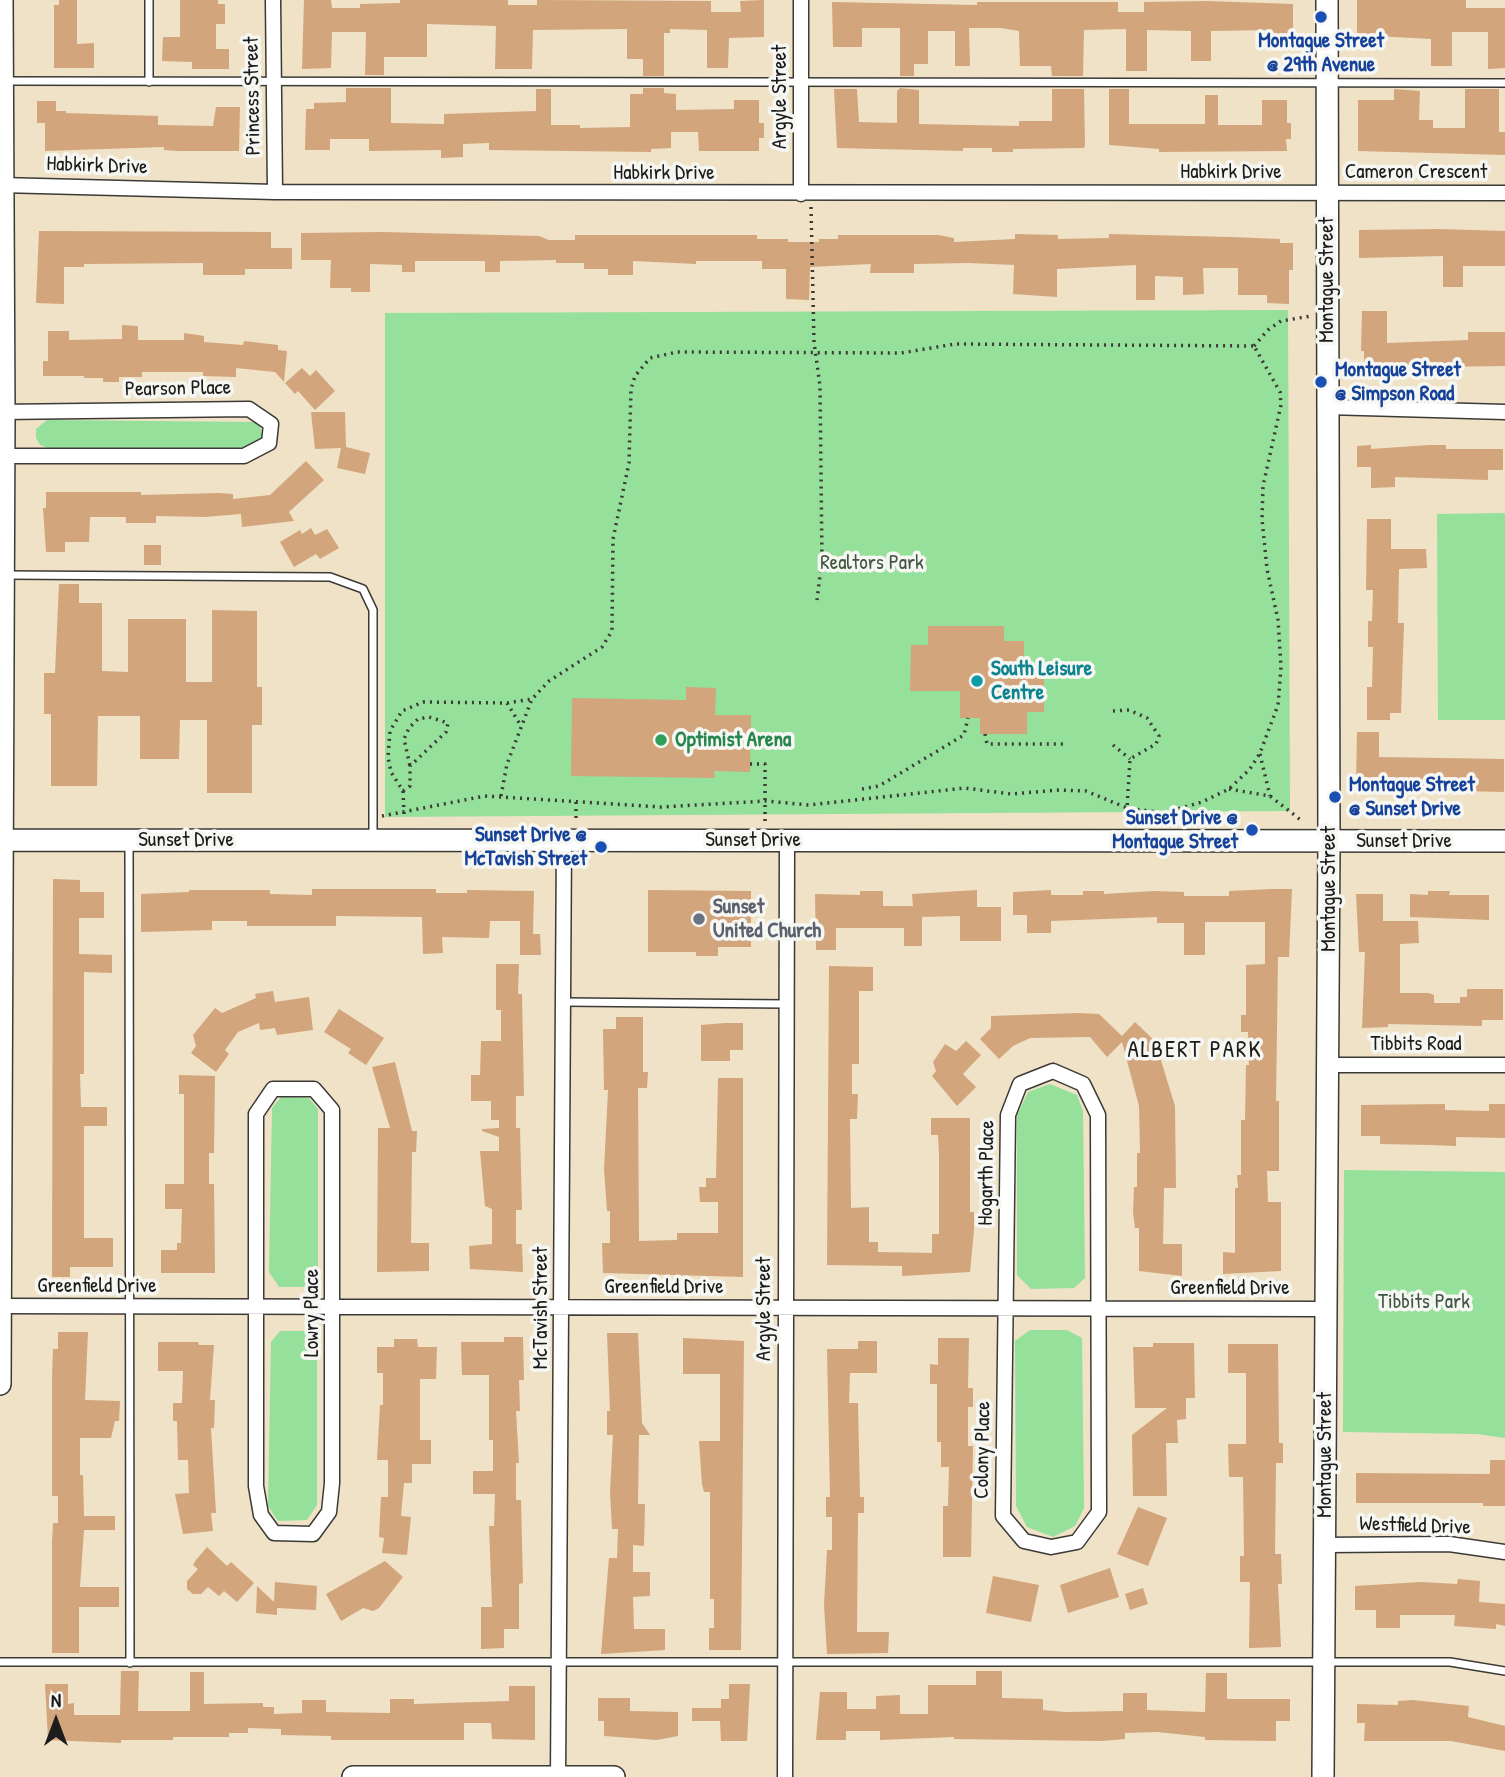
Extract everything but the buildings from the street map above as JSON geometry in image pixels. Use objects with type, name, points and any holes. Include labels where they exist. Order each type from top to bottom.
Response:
[{"type":"street","points":[[0,1384],[4,575],[2,0]]},
{"type":"street","name":"Princess Street","points":[[273,0],[275,192]]},
{"type":"street","name":"Argyle Street","points":[[801,0],[806,194]]},
{"type":"street","name":"Montague Street","points":[[1323,1777],[1329,841],[1328,0]]},
{"type":"street","name":"Habkirk Drive","points":[[1,185],[275,192],[1327,192]]},
{"type":"street","name":"Cameron Crescent","points":[[1327,192],[1505,193]]},
{"type":"street","points":[[1327,407],[1505,412]]},
{"type":"street","name":"Pearson Place","points":[[2,412],[249,409],[271,424],[269,443],[244,456],[2,456]]},
{"type":"street","name":"Sunset Drive","points":[[1,839],[1505,841]]},
{"type":"street","name":"McTavish Street","points":[[558,1776],[564,840]]},
{"type":"street","name":"Argyle Street","points":[[785,1777],[787,840]]},
{"type":"street","name":"Tibbits Road","points":[[1328,1065],[1505,1065]]},
{"type":"street","name":"Hogarth Place","points":[[1007,1310],[1008,1115],[1020,1084],[1054,1071],[1083,1084],[1098,1115],[1099,1309]]},
{"type":"street","name":"Lowry Place","points":[[273,1089],[314,1089],[332,1110],[334,1307],[329,1513],[313,1534],[274,1533],[261,1515],[256,1486],[258,1307],[257,1114],[273,1089]]},
{"type":"street","name":"Greenfield Drive","points":[[1,1306],[1326,1310]]},
{"type":"street","name":"Colony Place","points":[[1007,1310],[1003,1516],[1024,1541],[1051,1547],[1077,1542],[1099,1512],[1099,1309]]},
{"type":"street","name":"Westfield Drive","points":[[1324,1545],[1449,1544],[1505,1552]]},
{"type":"street","points":[[354,1777],[614,1777]]},
{"type":"lane","points":[[149,0],[149,82]]},
{"type":"lane","points":[[1,81],[1505,83]]},
{"type":"lane","points":[[4,575],[330,578],[363,589],[373,610],[373,840]]},
{"type":"lane","points":[[129,840],[130,1663]]},
{"type":"lane","points":[[562,1002],[786,1004]]},
{"type":"lane","points":[[0,1662],[1450,1662],[1505,1671]]},
{"type":"path","points":[[806,194],[814,342],[817,354],[821,559],[817,600]]},
{"type":"path","points":[[501,796],[504,774],[532,699],[549,681],[602,647],[612,631],[613,539],[629,463],[631,389],[641,366],[664,352],[901,353],[955,344],[1254,346],[1268,330],[1281,321],[1300,316],[1327,316]]},
{"type":"path","points":[[374,817],[404,814],[485,796],[661,807],[765,801],[809,805],[965,788],[1011,794],[1086,791],[1127,808],[1164,813],[1202,802],[1229,789],[1250,769],[1260,753],[1278,705],[1281,667],[1278,620],[1267,569],[1262,519],[1268,458],[1282,405],[1277,384],[1254,346]]},
{"type":"path","points":[[404,814],[403,791],[391,772],[388,757],[390,731],[402,711],[423,702],[507,703],[532,699]]},
{"type":"path","points":[[507,703],[521,726]]},
{"type":"path","points":[[1113,711],[1129,710],[1147,718],[1159,736],[1156,744],[1129,759]]},
{"type":"path","points":[[403,791],[410,786],[410,766],[404,739],[409,728],[418,719],[429,717],[448,723],[446,732],[410,766]]},
{"type":"path","points":[[862,789],[879,786],[964,735],[968,718]]},
{"type":"path","points":[[985,734],[987,744],[1066,744]]},
{"type":"path","points":[[1113,745],[1129,759]]},
{"type":"path","points":[[1260,753],[1270,796]]},
{"type":"path","points":[[1125,841],[1129,759]]},
{"type":"path","points":[[750,764],[765,764],[765,840]]},
{"type":"path","points":[[1229,789],[1270,796],[1329,841]]},
{"type":"green space","name":"Realtors Park","points":[[1288,310],[1290,811],[385,817],[385,313]]},
{"type":"green space","points":[[47,420],[254,422],[260,426],[263,438],[260,444],[251,448],[48,448],[40,445],[36,438],[36,429]]},
{"type":"green space","points":[[1505,513],[1505,720],[1438,720],[1437,514]]},
{"type":"green space","points":[[1050,1084],[1077,1095],[1083,1111],[1085,1278],[1074,1288],[1031,1289],[1017,1275],[1017,1115],[1028,1092]]},
{"type":"green space","points":[[281,1097],[309,1098],[318,1109],[318,1272],[308,1287],[279,1287],[269,1272],[272,1108]]},
{"type":"green space","name":"Tibbits Park","points":[[1344,1170],[1505,1172],[1505,1438],[1477,1434],[1343,1432]]},
{"type":"green space","points":[[1030,1330],[1067,1330],[1082,1338],[1084,1508],[1075,1526],[1053,1537],[1027,1527],[1016,1506],[1015,1341]]},
{"type":"green space","points":[[280,1331],[308,1331],[317,1343],[317,1505],[307,1520],[278,1521],[268,1506],[271,1342]]},
{"type":"place","name":"Montague Street @ 29th Avenue","points":[[1321,17]]},
{"type":"place","name":"Montague Street @ Simpson Road","points":[[1321,382]]},
{"type":"place","name":"South Leisure Centre","points":[[977,681]]},
{"type":"place","name":"Optimist Arena","points":[[661,740]]},
{"type":"place","name":"Montague Street @ Sunset Drive","points":[[1335,797]]},
{"type":"place","name":"Sunset Drive @ Montague Street","points":[[1252,830]]},
{"type":"place","name":"Sunset Drive @ McTavish Street","points":[[601,847]]},
{"type":"place","name":"Sunset United Church","points":[[699,919]]},
{"type":"district","name":"ALBERT PARK","points":[[1195,1051]]}]
